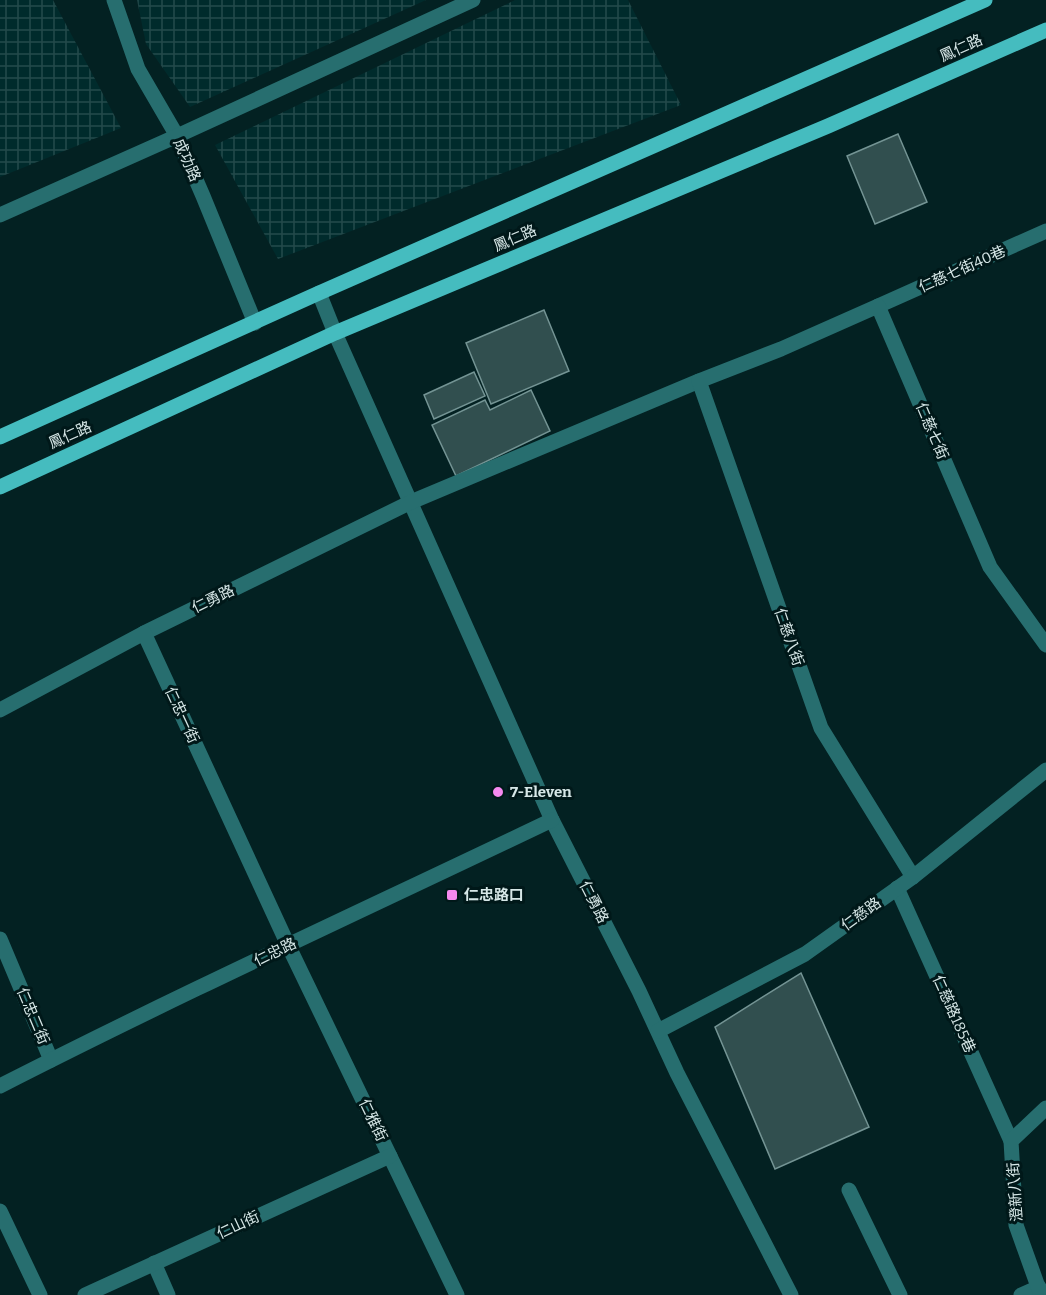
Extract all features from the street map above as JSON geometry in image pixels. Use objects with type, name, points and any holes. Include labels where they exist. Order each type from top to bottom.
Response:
[{"type":"main road","name":"鳳仁路","points":[[0,437],[319,293],[985,0]]},
{"type":"main road","name":"鳳仁路","points":[[0,487],[336,333],[828,126],[1046,30]]},
{"type":"street","name":"成功路","points":[[114,0],[138,69],[177,136],[255,323]]},
{"type":"street","points":[[0,214],[177,136],[473,0]]},
{"type":"street","name":"仁慈七街40巷","points":[[878,306],[1046,231]]},
{"type":"street","name":"仁勇路","points":[[319,293],[552,820],[634,981],[677,1073],[791,1295]]},
{"type":"street","points":[[411,502],[781,349],[878,306]]},
{"type":"street","name":"仁慈七街","points":[[878,306],[990,567],[1046,645]]},
{"type":"street","name":"仁慈八街","points":[[699,381],[821,728],[913,877]]},
{"type":"street","name":"仁勇路","points":[[144,633],[411,502]]},
{"type":"street","points":[[0,710],[144,633]]},
{"type":"street","name":"仁忠一街","points":[[144,633],[288,945]]},
{"type":"street","name":"仁慈路","points":[[658,1031],[805,954],[913,877],[1046,770]]},
{"type":"street","name":"仁忠路","points":[[0,1086],[288,945],[552,820]]},
{"type":"street","name":"仁慈路185巷","points":[[897,888],[1011,1141]]},
{"type":"street","name":"仁忠二街","points":[[0,939],[51,1060]]},
{"type":"street","name":"仁雅街","points":[[288,945],[457,1295]]},
{"type":"street","name":"澄新八街","points":[[1040,1291],[1016,1225],[1011,1141],[1046,1108]]},
{"type":"street","name":"仁山街","points":[[85,1295],[390,1156]]},
{"type":"street","points":[[849,1190],[900,1295]]},
{"type":"street","points":[[0,1211],[40,1295]]},
{"type":"street","points":[[154,1263],[168,1295]]},
{"type":"street","points":[[1021,1295],[1040,1291]]},
{"type":"shaded area","points":[[0,0],[53,0],[121,128],[0,177]]},
{"type":"shaded area","points":[[137,0],[426,0],[190,107],[146,44]]},
{"type":"shaded area","points":[[515,0],[628,0],[681,105],[278,259],[215,145]]},
{"type":"building","points":[[898,134],[927,202],[875,224],[847,156]]},
{"type":"building","points":[[544,310],[569,371],[491,404],[466,343]]},
{"type":"building","points":[[474,372],[485,396],[434,419],[424,395]]},
{"type":"building","points":[[531,390],[550,431],[456,476],[432,425],[485,400],[490,410]]},
{"type":"building","points":[[801,973],[869,1127],[775,1169],[715,1027]]},
{"type":"place","name":"7-Eleven","points":[[498,792]]},
{"type":"place","name":"仁忠路口","points":[[452,895]]}]
